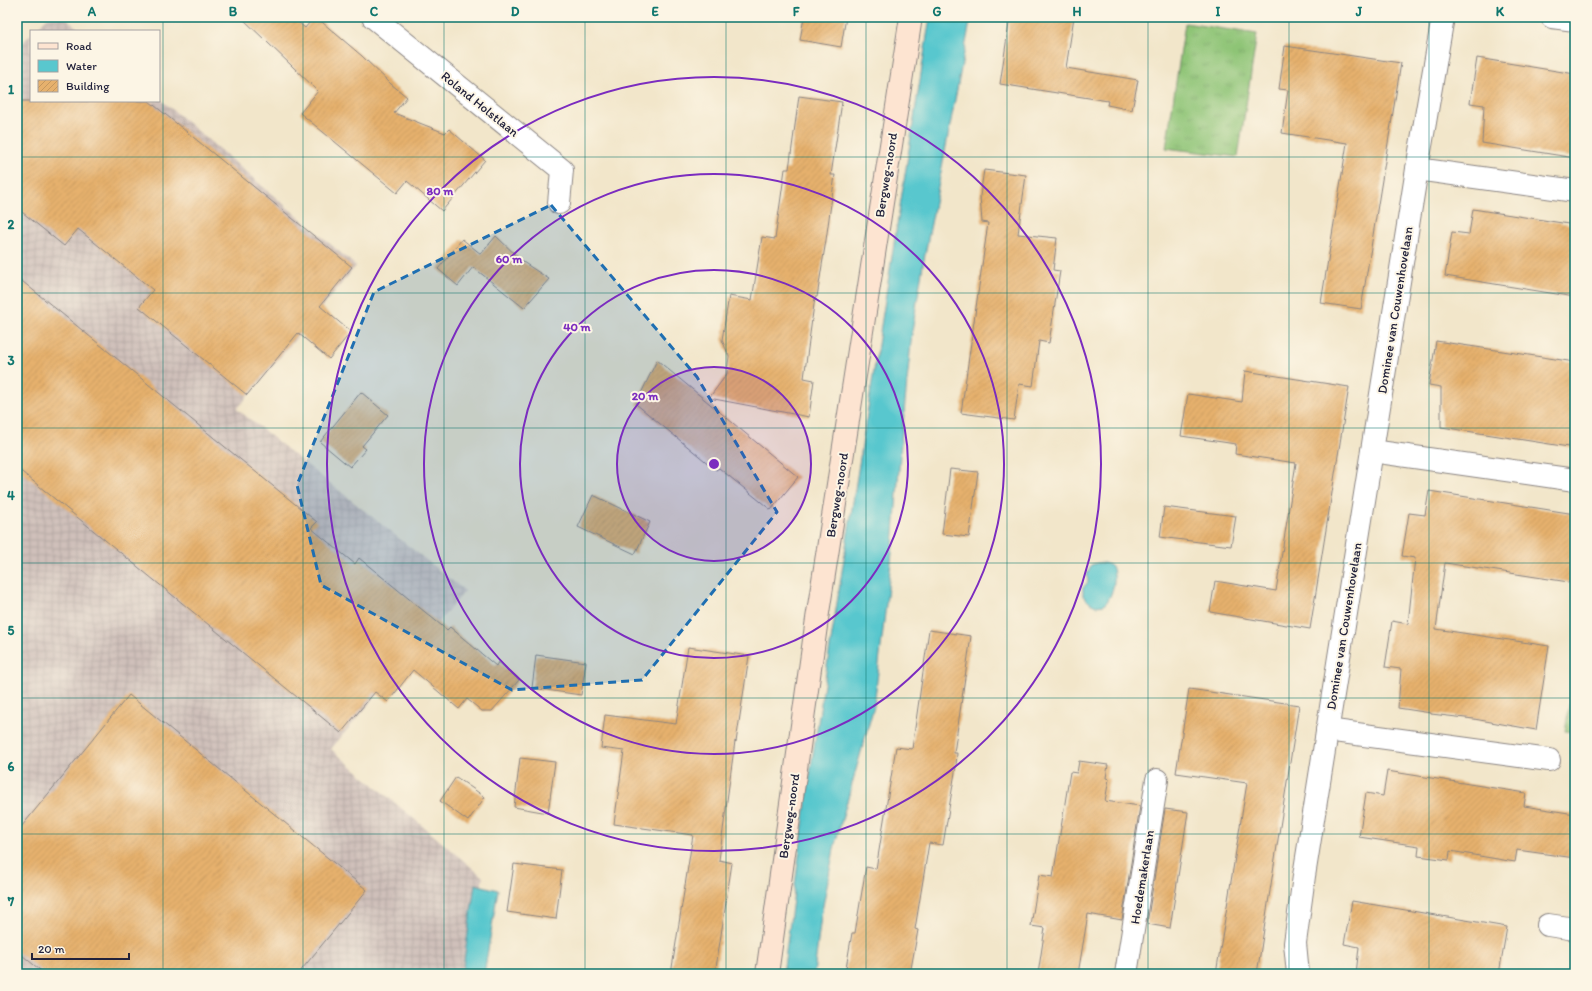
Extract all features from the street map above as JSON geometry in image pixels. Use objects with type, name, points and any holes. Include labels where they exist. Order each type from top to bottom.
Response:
[{"type":"street","name":"Roland Holstlaan","points":[[373,17],[562,170],[559,203]]},
{"type":"street","name":"Bergweg-noord","points":[[767,974],[817,619],[911,17]]},
{"type":"street","name":"Dominee van Couwenhovelaan","points":[[1298,974],[1295,943],[1304,876],[1417,169],[1443,17]]},
{"type":"street","points":[[1552,17],[1575,20]]},
{"type":"street","points":[[1417,169],[1575,191]]},
{"type":"street","points":[[1372,451],[1575,480]]},
{"type":"street","points":[[1327,730],[1549,760]]},
{"type":"street","name":"Hoedemakerlaan","points":[[1126,974],[1157,780]]},
{"type":"street","points":[[1548,925],[1575,929]]},
{"type":"highlighted area","points":[[551,205],[697,377],[777,512],[642,680],[512,690],[321,585],[297,485],[374,292]]},
{"type":"shaded area","points":[[48,17],[64,17],[80,30],[35,30]]},
{"type":"shaded area","points":[[30,35],[30,102],[160,102],[160,99],[356,266],[237,409],[465,591],[331,749],[483,877],[465,974],[17,974],[17,48]]},
{"type":"green space","points":[[1185,23],[1257,34],[1238,157],[1166,148]]},
{"type":"green space","points":[[1575,675],[1575,732],[1565,731]]},
{"type":"water","points":[[930,17],[971,17],[923,265],[912,332],[893,545],[874,706],[835,844],[821,916],[814,974],[783,974],[810,773]]},
{"type":"water","points":[[1104,563],[1112,566],[1114,581],[1110,597],[1104,605],[1096,606],[1090,603],[1083,596],[1083,588],[1088,582],[1087,575],[1091,565]]},
{"type":"water","points":[[475,884],[498,890],[484,974],[462,974]]},
{"type":"building","points":[[241,17],[292,17],[305,28],[314,17],[316,17],[407,97],[394,113],[445,133],[449,129],[485,160],[442,211],[407,181],[397,193],[300,113],[318,91]]},
{"type":"building","points":[[804,17],[846,17],[841,47],[800,40]]},
{"type":"building","points":[[1010,17],[1074,17],[1066,68],[1138,80],[1132,110],[1107,105],[1108,101],[1000,84]]},
{"type":"building","points":[[1285,46],[1401,63],[1361,309],[1321,303],[1347,143],[1282,133],[1288,90],[1279,89]]},
{"type":"building","points":[[1477,58],[1575,74],[1575,158],[1482,143],[1484,105],[1470,103]]},
{"type":"building","points":[[799,96],[842,102],[831,175],[835,175],[817,297],[815,297],[804,378],[814,380],[809,417],[709,398],[727,374],[729,356],[722,340],[729,296],[752,300],[762,237],[775,239],[785,169],[789,169]]},
{"type":"building","points":[[17,101],[150,102],[352,267],[320,306],[351,332],[329,359],[298,333],[247,395],[139,307],[153,290],[78,229],[64,246],[17,208]]},
{"type":"building","points":[[984,170],[1026,175],[1018,234],[1057,238],[1053,270],[1060,271],[1049,343],[1039,341],[1033,386],[1019,384],[1014,420],[961,413],[988,223],[982,222],[980,196]]},
{"type":"building","points":[[1473,209],[1575,225],[1575,297],[1445,276],[1452,232],[1469,234]]},
{"type":"building","points":[[496,236],[523,262],[549,279],[524,308],[473,267],[458,286],[438,269],[462,239],[481,254]]},
{"type":"building","points":[[17,277],[317,522],[311,528],[355,564],[359,558],[447,630],[450,627],[496,666],[498,662],[519,680],[492,711],[482,711],[467,699],[459,709],[413,670],[388,702],[375,692],[341,733],[17,468]]},
{"type":"building","points":[[1436,341],[1575,362],[1575,448],[1441,427],[1441,387],[1429,385]]},
{"type":"building","points":[[657,360],[798,477],[771,510],[719,468],[716,470],[636,404]]},
{"type":"building","points":[[1245,371],[1349,387],[1310,629],[1210,612],[1215,581],[1276,591],[1296,463],[1235,454],[1236,444],[1181,436],[1188,394],[1242,402]]},
{"type":"building","points":[[361,392],[388,415],[362,446],[366,449],[350,467],[320,442]]},
{"type":"building","points":[[950,469],[978,472],[969,537],[942,534]]},
{"type":"building","points":[[1429,491],[1575,514],[1575,583],[1445,563],[1436,629],[1549,646],[1536,730],[1398,708],[1401,669],[1385,667],[1392,621],[1408,624],[1415,558],[1402,556],[1409,513],[1425,515]]},
{"type":"building","points":[[593,495],[650,522],[635,554],[578,527]]},
{"type":"building","points":[[1164,507],[1236,516],[1231,546],[1160,537]]},
{"type":"building","points":[[929,630],[971,636],[954,753],[957,753],[956,766],[943,845],[929,843],[915,929],[918,930],[910,974],[845,974],[852,933],[855,933],[866,867],[876,869],[896,747],[912,749]]},
{"type":"building","points":[[688,647],[749,656],[736,742],[735,741],[719,860],[732,863],[715,974],[671,974],[693,835],[614,824],[624,751],[601,748],[605,715],[676,724]]},
{"type":"building","points":[[536,655],[586,662],[581,695],[532,688]]},
{"type":"building","points":[[1189,689],[1299,705],[1257,974],[1216,974],[1247,783],[1176,773]]},
{"type":"building","points":[[129,695],[367,890],[298,974],[45,974],[17,951],[17,832]]},
{"type":"building","points":[[520,758],[555,762],[548,813],[514,807]]},
{"type":"building","points":[[1079,761],[1108,765],[1106,778],[1109,779],[1105,801],[1140,806],[1122,920],[1088,914],[1078,974],[1038,974],[1045,928],[1031,926],[1039,875],[1053,877],[1070,772],[1077,773]]},
{"type":"building","points":[[1387,771],[1526,793],[1524,806],[1575,814],[1575,858],[1517,850],[1515,862],[1450,851],[1449,860],[1418,856],[1419,846],[1359,837],[1366,793],[1383,796]]},
{"type":"building","points":[[456,777],[485,797],[468,821],[440,801]]},
{"type":"building","points":[[1165,809],[1188,812],[1170,928],[1147,924]]},
{"type":"building","points":[[514,864],[562,870],[556,919],[507,912]]},
{"type":"building","points":[[1352,901],[1507,927],[1499,974],[1356,974],[1359,947],[1344,944]]}]
